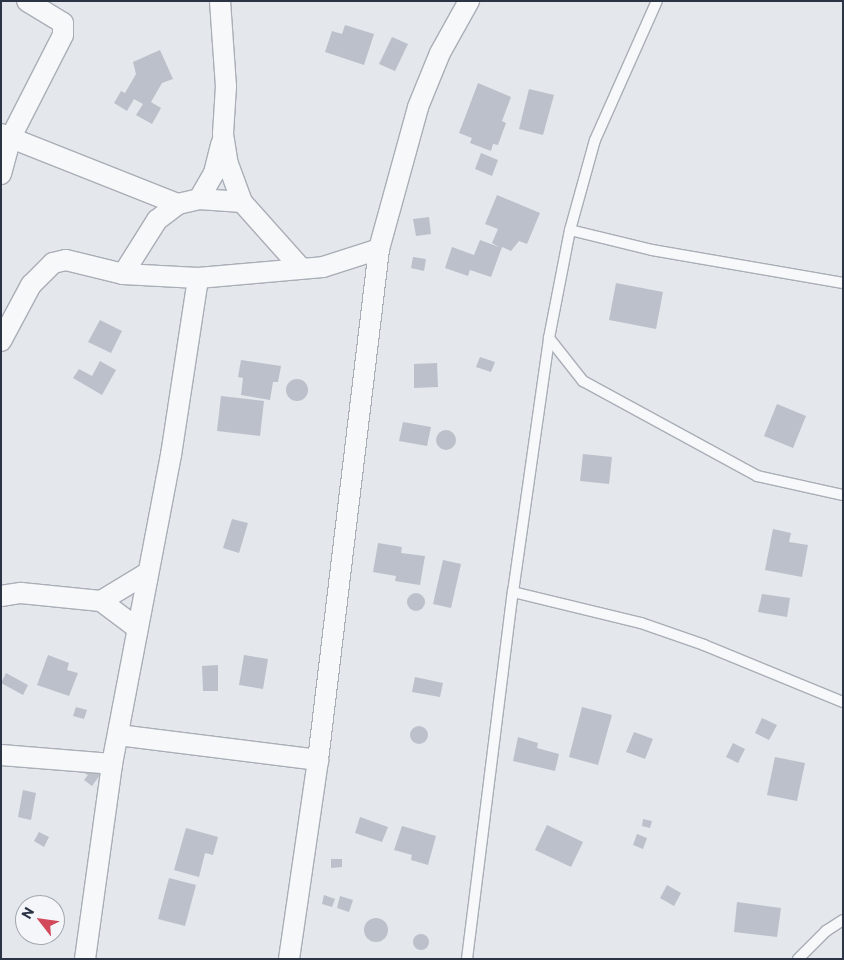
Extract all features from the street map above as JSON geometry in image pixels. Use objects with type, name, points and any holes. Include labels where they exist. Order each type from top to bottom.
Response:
[{"type":"street","points":[[1,174],[6,136],[63,35],[63,23],[27,1]]},
{"type":"street","points":[[199,199],[214,173],[222,134],[226,86],[220,1]]},
{"type":"street","points":[[288,959],[318,760],[379,249],[418,107],[440,53],[469,1]]},
{"type":"street","points":[[222,134],[228,164],[242,202],[300,267]]},
{"type":"street","points":[[6,136],[178,204]]},
{"type":"street","points":[[123,274],[157,220],[178,204],[199,199],[242,202]]},
{"type":"street","points":[[1,341],[31,285],[52,263],[66,260],[123,274],[198,278],[341,263],[379,249]]},
{"type":"street","points":[[84,959],[112,764],[171,455],[198,278]]},
{"type":"street","points":[[101,601],[147,573]]},
{"type":"street","points":[[1,596],[21,594],[101,601],[137,628]]},
{"type":"street","points":[[118,735],[318,760]]},
{"type":"street","points":[[1,754],[112,764]]},
{"type":"lane","points":[[467,959],[513,592],[549,338],[570,230],[595,140],[657,1]]},
{"type":"lane","points":[[570,230],[652,250],[843,283]]},
{"type":"lane","points":[[549,338],[583,382],[757,476],[843,495]]},
{"type":"lane","points":[[513,592],[641,623],[704,645],[843,702]]},
{"type":"lane","points":[[798,959],[826,931],[843,920]]},
{"type":"building","points":[[345,25],[374,34],[364,65],[325,52],[332,31],[342,34]]},
{"type":"building","points":[[392,37],[408,44],[395,71],[379,64]]},
{"type":"building","points":[[160,50],[173,79],[162,83],[151,102],[161,108],[152,124],[136,115],[143,104],[134,99],[127,111],[114,103],[121,91],[125,93],[136,74],[133,62]]},
{"type":"building","points":[[478,83],[511,97],[502,121],[506,123],[498,145],[493,144],[491,151],[470,143],[472,138],[459,133]]},
{"type":"building","points":[[529,89],[554,95],[543,135],[519,129]]},
{"type":"building","points":[[481,153],[498,160],[492,176],[475,169]]},
{"type":"building","points":[[497,195],[540,213],[527,244],[519,241],[511,251],[502,247],[491,277],[470,270],[468,276],[445,268],[452,247],[474,255],[480,240],[499,247],[492,243],[498,229],[485,224]]},
{"type":"building","points":[[429,217],[431,234],[416,236],[413,219]]},
{"type":"building","points":[[413,257],[426,259],[424,271],[411,268]]},
{"type":"building","points":[[616,283],[663,292],[656,329],[609,320]]},
{"type":"building","points":[[100,320],[122,331],[111,353],[88,342]]},
{"type":"building","points":[[480,357],[495,362],[491,372],[476,367]]},
{"type":"building","points":[[241,360],[281,366],[278,382],[273,382],[270,400],[241,395],[243,378],[238,377]]},
{"type":"building","points":[[100,361],[116,370],[102,395],[73,378],[79,369],[92,376]]},
{"type":"building","points":[[437,363],[438,387],[414,388],[414,364]]},
{"type":"building","points":[[293,379],[301,379],[308,386],[308,394],[301,401],[293,401],[286,394],[286,386]]},
{"type":"building","points":[[221,396],[264,401],[260,436],[217,431]]},
{"type":"building","points":[[777,404],[806,416],[793,448],[764,436]]},
{"type":"building","points":[[403,422],[431,427],[427,446],[399,441]]},
{"type":"building","points":[[442,430],[450,430],[456,436],[456,444],[450,450],[442,450],[436,444],[436,436]]},
{"type":"building","points":[[583,454],[612,457],[609,484],[580,481]]},
{"type":"building","points":[[232,519],[248,523],[239,553],[223,548]]},
{"type":"building","points":[[773,529],[791,533],[789,542],[808,545],[802,577],[765,570]]},
{"type":"building","points":[[378,543],[402,547],[401,553],[425,556],[420,585],[395,581],[396,576],[373,572]]},
{"type":"building","points":[[443,560],[461,564],[451,608],[433,604]]},
{"type":"building","points":[[412,593],[420,593],[425,598],[423,609],[412,611],[407,606],[407,598]]},
{"type":"building","points":[[762,594],[790,598],[787,617],[758,612]]},
{"type":"building","points":[[48,655],[69,663],[67,670],[78,673],[69,696],[37,685]]},
{"type":"building","points":[[244,655],[268,659],[263,689],[239,685]]},
{"type":"building","points":[[218,665],[218,691],[203,691],[202,666]]},
{"type":"building","points":[[6,673],[28,685],[23,695],[1,683]]},
{"type":"building","points":[[415,677],[443,683],[440,697],[412,692]]},
{"type":"building","points":[[76,707],[87,710],[84,719],[73,716]]},
{"type":"building","points":[[582,707],[612,715],[598,765],[569,757]]},
{"type":"building","points":[[762,718],[777,725],[769,740],[755,733]]},
{"type":"building","points":[[419,726],[425,729],[428,735],[425,741],[419,744],[413,741],[410,735],[413,729]]},
{"type":"building","points":[[634,732],[653,739],[645,759],[626,752]]},
{"type":"building","points":[[518,737],[538,743],[537,748],[559,754],[555,771],[513,761]]},
{"type":"building","points":[[733,743],[745,749],[738,763],[726,757]]},
{"type":"building","points":[[775,757],[805,763],[797,801],[767,795]]},
{"type":"building","points":[[88,767],[100,775],[92,786],[84,780],[88,775],[84,773]]},
{"type":"building","points":[[23,790],[36,793],[31,820],[18,817]]},
{"type":"building","points":[[360,817],[388,827],[382,842],[355,833]]},
{"type":"building","points":[[643,819],[652,821],[650,828],[642,826]]},
{"type":"building","points":[[547,825],[583,842],[571,867],[535,850]]},
{"type":"building","points":[[402,826],[436,836],[428,865],[411,860],[412,855],[394,850]]},
{"type":"building","points":[[186,828],[218,837],[213,855],[205,853],[199,877],[174,870]]},
{"type":"building","points":[[39,832],[49,837],[44,847],[34,841]]},
{"type":"building","points":[[637,834],[647,838],[643,849],[633,845]]},
{"type":"building","points":[[331,859],[342,859],[342,867],[331,868]]},
{"type":"building","points":[[169,878],[196,885],[185,926],[158,919]]},
{"type":"building","points":[[667,885],[681,893],[674,906],[660,898]]},
{"type":"building","points":[[324,895],[335,899],[332,907],[322,904]]},
{"type":"building","points":[[340,896],[353,900],[349,912],[337,908]]},
{"type":"building","points":[[737,902],[781,908],[777,937],[734,932]]},
{"type":"building","points":[[376,918],[381,919],[387,925],[387,935],[381,941],[376,942],[371,941],[365,935],[364,930],[365,925],[371,919]]},
{"type":"building","points":[[418,934],[424,934],[429,939],[427,948],[418,950],[413,945],[413,939]]}]
